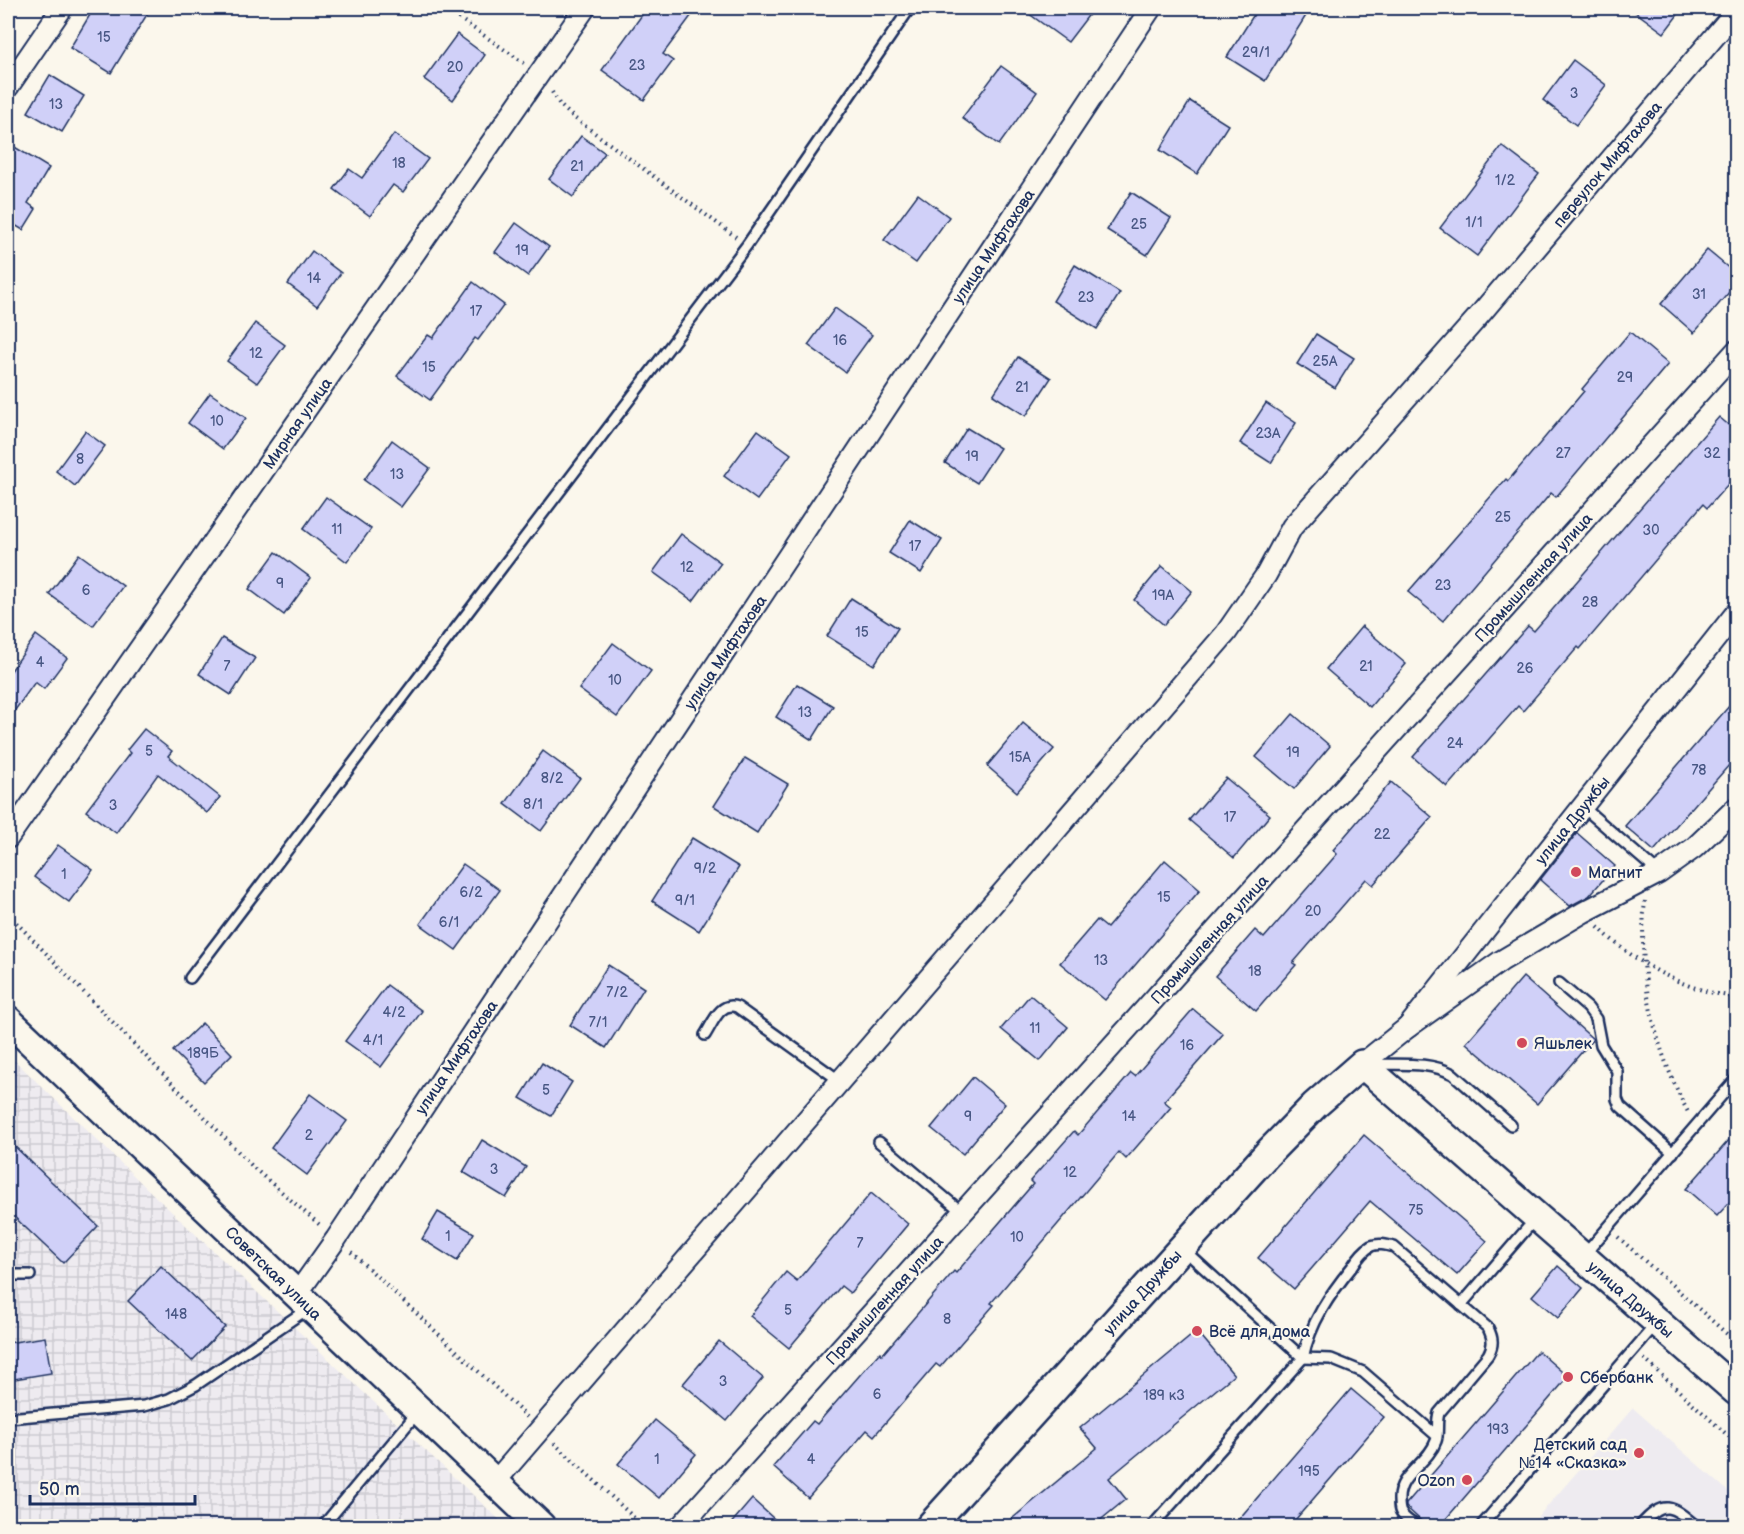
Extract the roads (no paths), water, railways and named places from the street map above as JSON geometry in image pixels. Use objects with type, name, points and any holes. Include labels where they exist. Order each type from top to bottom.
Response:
[{"type":"street","points":[[8,87],[62,8]]},
{"type":"street","name":"Мирная улица","points":[[8,838],[585,8]]},
{"type":"street","name":"улица Мифтахова","points":[[303,1301],[336,1239],[1151,8]]},
{"type":"street","name":"переулок Мифтахова","points":[[840,1081],[1226,633],[1266,575],[1292,527],[1477,318],[1737,10]]},
{"type":"street","name":"Промышленная улица","points":[[681,1527],[1737,351]]},
{"type":"street","name":"улица Дружбы","points":[[1407,1027],[1737,613]]},
{"type":"street","name":"улица Дружбы","points":[[930,1527],[1314,1105],[1407,1027],[1501,961],[1584,912],[1653,876],[1694,848],[1737,808]]},
{"type":"street","name":"Советская улица","points":[[8,1020],[541,1527]]},
{"type":"street","name":"улица Дружбы","points":[[1362,1064],[1737,1391]]},
{"type":"street","points":[[494,1483],[840,1081]]},
{"type":"lane","points":[[190,978],[747,245],[910,8]]},
{"type":"lane","points":[[1582,807],[1653,876]]},
{"type":"lane","points":[[1559,983],[1588,1008],[1596,1019],[1601,1045],[1617,1071],[1617,1100],[1620,1106],[1672,1153]]},
{"type":"lane","points":[[705,1035],[722,1008],[732,1005],[840,1081]]},
{"type":"lane","points":[[1362,1064],[1423,1065],[1442,1069],[1453,1074],[1511,1125]]},
{"type":"lane","points":[[1582,1257],[1737,1079]]},
{"type":"lane","points":[[879,1142],[963,1213]]},
{"type":"lane","points":[[1461,1305],[1537,1217]]},
{"type":"lane","points":[[1152,1527],[1303,1358],[1310,1334],[1329,1296],[1364,1251],[1372,1246],[1383,1244],[1394,1247],[1488,1328],[1492,1336],[1493,1346],[1488,1355],[1439,1413],[1437,1436],[1431,1449],[1401,1485],[1399,1503],[1401,1513],[1416,1527]]},
{"type":"lane","points":[[1182,1248],[1303,1358],[1331,1359],[1363,1372],[1437,1436]]},
{"type":"lane","points":[[8,1275],[30,1275]]},
{"type":"lane","points":[[8,1418],[144,1406],[169,1399],[196,1385],[303,1301]]},
{"type":"lane","points":[[1481,1527],[1657,1322]]},
{"type":"lane","points":[[323,1527],[419,1411]]},
{"type":"lane","points":[[1640,1527],[1651,1514],[1660,1508],[1669,1507],[1679,1512],[1696,1527]]},
{"type":"place","name":"Магнит","points":[[1576,872]]},
{"type":"place","name":"Яшьлек","points":[[1522,1043]]},
{"type":"place","name":"Всё для дома","points":[[1197,1331]]},
{"type":"place","name":"Сбербанк","points":[[1568,1377]]},
{"type":"place","name":"Детский сад №14 «Сказка»","points":[[1639,1453]]},
{"type":"place","name":"Ozon","points":[[1467,1480]]}]
